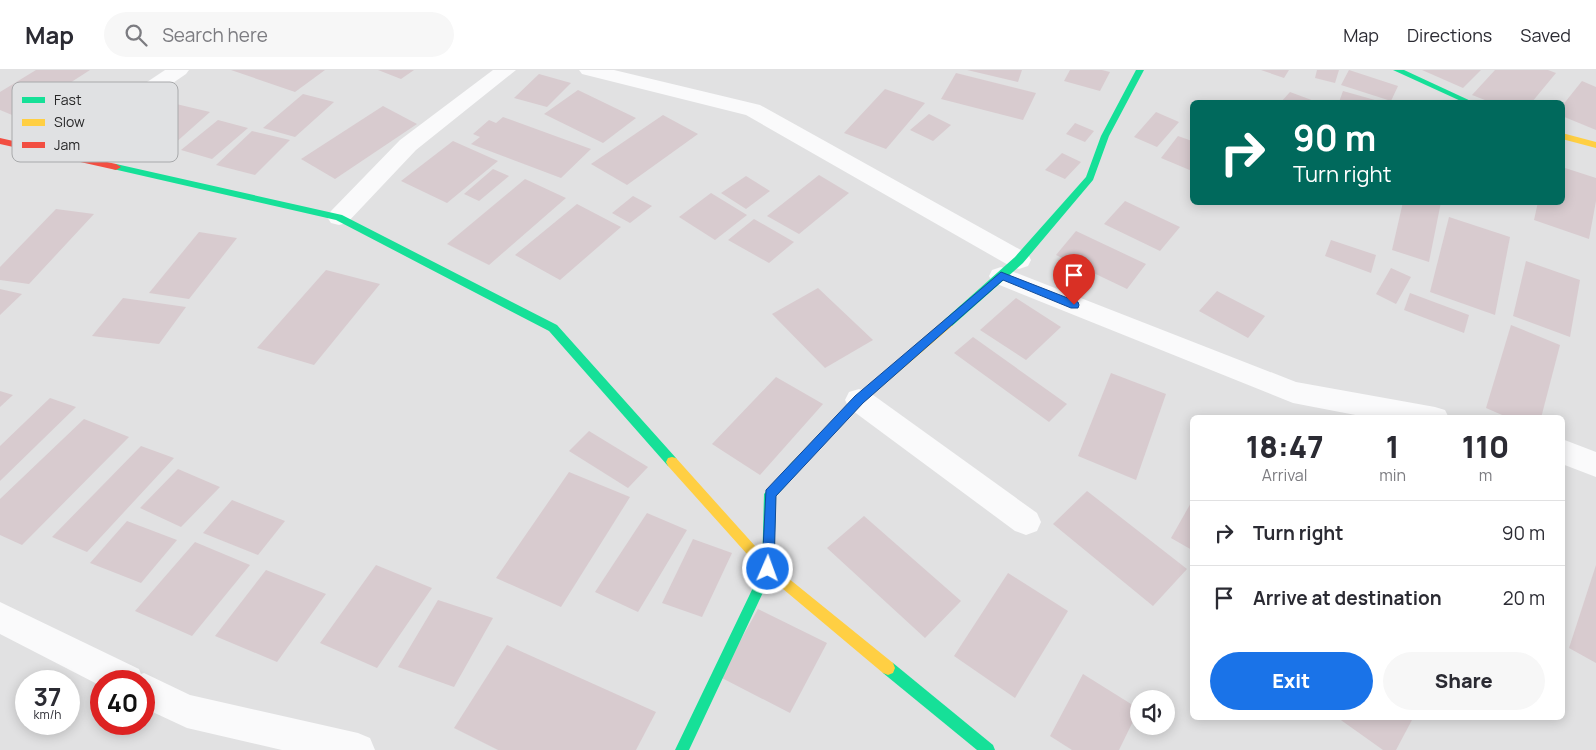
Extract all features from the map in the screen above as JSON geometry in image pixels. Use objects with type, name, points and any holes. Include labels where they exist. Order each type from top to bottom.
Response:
[{"type":"street","points":[[161,82],[179,70]]},
{"type":"street","points":[[339,216],[408,145],[506,70]]},
{"type":"street","points":[[589,70],[753,110],[1010,268],[1293,392],[1419,415]]},
{"type":"street","points":[[682,750],[768,569],[770,494],[859,400],[1010,268],[1090,178],[1105,136],[1140,70]]},
{"type":"street","points":[[1397,70],[1464,100]]},
{"type":"street","points":[[1565,137],[1596,145]]},
{"type":"street","points":[[96,162],[339,216],[553,328],[768,569],[988,750]]},
{"type":"street","points":[[859,400],[1026,522]]},
{"type":"street","points":[[1565,452],[1596,464]]},
{"type":"street","points":[[0,617],[105,670]]},
{"type":"street","points":[[155,695],[187,711],[358,750]]},
{"type":"building","points":[[36,70],[90,70],[71,82],[16,82]]},
{"type":"building","points":[[231,70],[325,70],[295,92]]},
{"type":"building","points":[[378,70],[414,70],[401,79]]},
{"type":"building","points":[[967,70],[1022,70],[1018,82]]},
{"type":"building","points":[[1070,70],[1102,70],[1110,72],[1100,91],[1064,81]]},
{"type":"building","points":[[1261,70],[1289,70],[1284,78]]},
{"type":"building","points":[[1317,70],[1339,70],[1335,83],[1315,78]]},
{"type":"building","points":[[1349,70],[1398,86],[1391,100],[1388,100],[1341,85]]},
{"type":"building","points":[[1422,70],[1481,70],[1463,88]]},
{"type":"building","points":[[1495,70],[1548,70],[1556,73],[1534,100],[1485,100],[1472,95]]},
{"type":"building","points":[[956,73],[1036,93],[1023,120],[941,99]]},
{"type":"building","points":[[539,74],[571,83],[547,107],[514,98]]},
{"type":"building","points":[[1582,81],[1596,87],[1596,130],[1565,117],[1565,102]]},
{"type":"building","points":[[12,85],[12,115],[0,110],[0,92]]},
{"type":"building","points":[[885,89],[925,103],[886,149],[844,133]]},
{"type":"building","points":[[578,90],[636,118],[603,143],[544,114]]},
{"type":"building","points":[[1343,91],[1375,100],[1340,100]]},
{"type":"building","points":[[1290,92],[1312,100],[1283,100]]},
{"type":"building","points":[[303,94],[334,102],[295,137],[263,128]]},
{"type":"building","points":[[178,104],[210,112],[178,140]]},
{"type":"building","points":[[383,106],[417,124],[335,179],[301,159]]},
{"type":"building","points":[[1156,112],[1179,122],[1157,147],[1134,137]]},
{"type":"building","points":[[929,114],[951,125],[933,141],[910,130]]},
{"type":"building","points":[[663,115],[698,134],[627,185],[591,164]]},
{"type":"building","points":[[503,117],[591,149],[561,178],[471,144],[480,137],[473,134],[489,120],[496,123]]},
{"type":"building","points":[[218,120],[248,128],[212,159],[181,150]]},
{"type":"building","points":[[1075,123],[1094,131],[1085,142],[1066,134]]},
{"type":"building","points":[[252,131],[290,140],[255,175],[216,165]]},
{"type":"building","points":[[1178,136],[1190,140],[1190,170],[1161,158]]},
{"type":"building","points":[[453,141],[498,161],[447,203],[401,181]]},
{"type":"building","points":[[1062,153],[1081,162],[1065,179],[1045,170]]},
{"type":"building","points":[[1565,168],[1596,178],[1596,201],[1589,239],[1534,220],[1537,205],[1565,205]]},
{"type":"building","points":[[493,169],[509,176],[479,201],[464,194]]},
{"type":"building","points":[[819,175],[849,193],[799,234],[767,216]]},
{"type":"building","points":[[746,176],[770,191],[746,209],[721,193]]},
{"type":"building","points":[[525,179],[566,198],[489,265],[447,244]]},
{"type":"building","points":[[711,193],[747,215],[715,240],[679,217]]},
{"type":"building","points":[[633,196],[652,206],[630,223],[612,213]]},
{"type":"building","points":[[1125,201],[1180,227],[1160,251],[1104,224]]},
{"type":"building","points":[[577,204],[621,227],[560,280],[515,255]]},
{"type":"building","points":[[1402,205],[1440,205],[1429,262],[1392,250]]},
{"type":"building","points":[[56,209],[94,214],[29,284],[0,280],[0,267]]},
{"type":"building","points":[[1449,217],[1510,237],[1495,315],[1430,292]]},
{"type":"building","points":[[754,219],[794,242],[769,263],[728,240]]},
{"type":"building","points":[[1076,231],[1146,264],[1127,289],[1056,255]]},
{"type":"building","points":[[199,232],[237,238],[189,299],[149,293]]},
{"type":"building","points":[[1331,240],[1376,255],[1371,273],[1325,256]]},
{"type":"building","points":[[1526,261],[1580,280],[1570,337],[1513,316]]},
{"type":"building","points":[[1391,268],[1411,277],[1396,304],[1376,294]]},
{"type":"building","points":[[326,270],[380,284],[314,365],[257,348]]},
{"type":"building","points":[[818,288],[873,340],[825,368],[772,314]]},
{"type":"building","points":[[0,289],[22,294],[0,315]]},
{"type":"building","points":[[1217,291],[1265,316],[1248,338],[1199,311]]},
{"type":"building","points":[[1410,293],[1469,315],[1464,333],[1404,310]]},
{"type":"building","points":[[123,298],[186,307],[159,344],[92,336]]},
{"type":"building","points":[[1016,298],[1061,327],[1026,360],[980,330]]},
{"type":"building","points":[[1511,325],[1560,345],[1542,415],[1502,415],[1486,408]]},
{"type":"building","points":[[973,337],[1067,404],[1049,422],[954,353]]},
{"type":"building","points":[[1111,373],[1166,394],[1136,480],[1078,456]]},
{"type":"building","points":[[776,377],[823,404],[760,475],[712,444]]},
{"type":"building","points":[[0,391],[13,395],[0,407]]},
{"type":"building","points":[[50,398],[76,407],[0,481],[0,446]]},
{"type":"building","points":[[84,419],[129,437],[22,545],[0,535],[0,499]]},
{"type":"building","points":[[589,431],[648,467],[628,488],[569,451]]},
{"type":"building","points":[[141,446],[174,458],[87,552],[52,537]]},
{"type":"building","points":[[178,469],[220,487],[181,527],[140,508]]},
{"type":"building","points":[[569,472],[630,497],[561,607],[496,578]]},
{"type":"building","points":[[1087,491],[1187,569],[1153,606],[1053,524]]},
{"type":"building","points":[[232,500],[285,521],[258,555],[203,533]]},
{"type":"building","points":[[1190,505],[1190,549],[1171,538]]},
{"type":"building","points":[[647,513],[687,530],[638,612],[595,592]]},
{"type":"building","points":[[864,516],[961,601],[925,638],[827,548]]},
{"type":"building","points":[[127,521],[177,540],[141,583],[90,563]]},
{"type":"building","points":[[693,539],[732,553],[702,617],[662,603]]},
{"type":"building","points":[[195,542],[250,565],[192,636],[135,611]]},
{"type":"building","points":[[376,565],[432,588],[377,668],[320,643]]},
{"type":"building","points":[[1596,565],[1596,663],[1569,648]]},
{"type":"building","points":[[266,570],[326,594],[277,662],[215,636]]},
{"type":"building","points":[[1008,573],[1068,611],[1015,698],[954,656]]},
{"type":"building","points":[[438,600],[493,618],[454,687],[398,667]]},
{"type":"building","points":[[758,609],[827,643],[790,713],[720,677]]},
{"type":"building","points":[[507,645],[656,712],[636,750],[498,750],[454,728]]},
{"type":"building","points":[[1083,674],[1130,703],[1130,727],[1119,750],[1072,750],[1050,736]]},
{"type":"building","points":[[1341,720],[1412,720],[1396,750],[1383,750]]},
{"type":"traffic: fast","points":[[948,323],[1019,260],[1090,178],[1105,136],[1140,70]]},
{"type":"traffic: fast","points":[[1397,70],[1464,100]]},
{"type":"traffic: fast","points":[[116,167],[339,217],[553,328],[672,462]]},
{"type":"traffic: fast","points":[[682,750],[768,569],[770,494],[797,465]]},
{"type":"traffic: fast","points":[[888,668],[988,750]]},
{"type":"traffic: slow","points":[[1565,137],[1596,145]]},
{"type":"traffic: slow","points":[[797,465],[859,400],[948,323]]},
{"type":"traffic: slow","points":[[672,462],[768,569],[888,668]]},
{"type":"traffic: jam","points":[[0,141],[12,144]]},
{"type":"traffic: jam","points":[[94,162],[116,167]]},
{"type":"route","points":[[768,569],[770,494],[859,400],[1001,276],[1074,305]]}]
